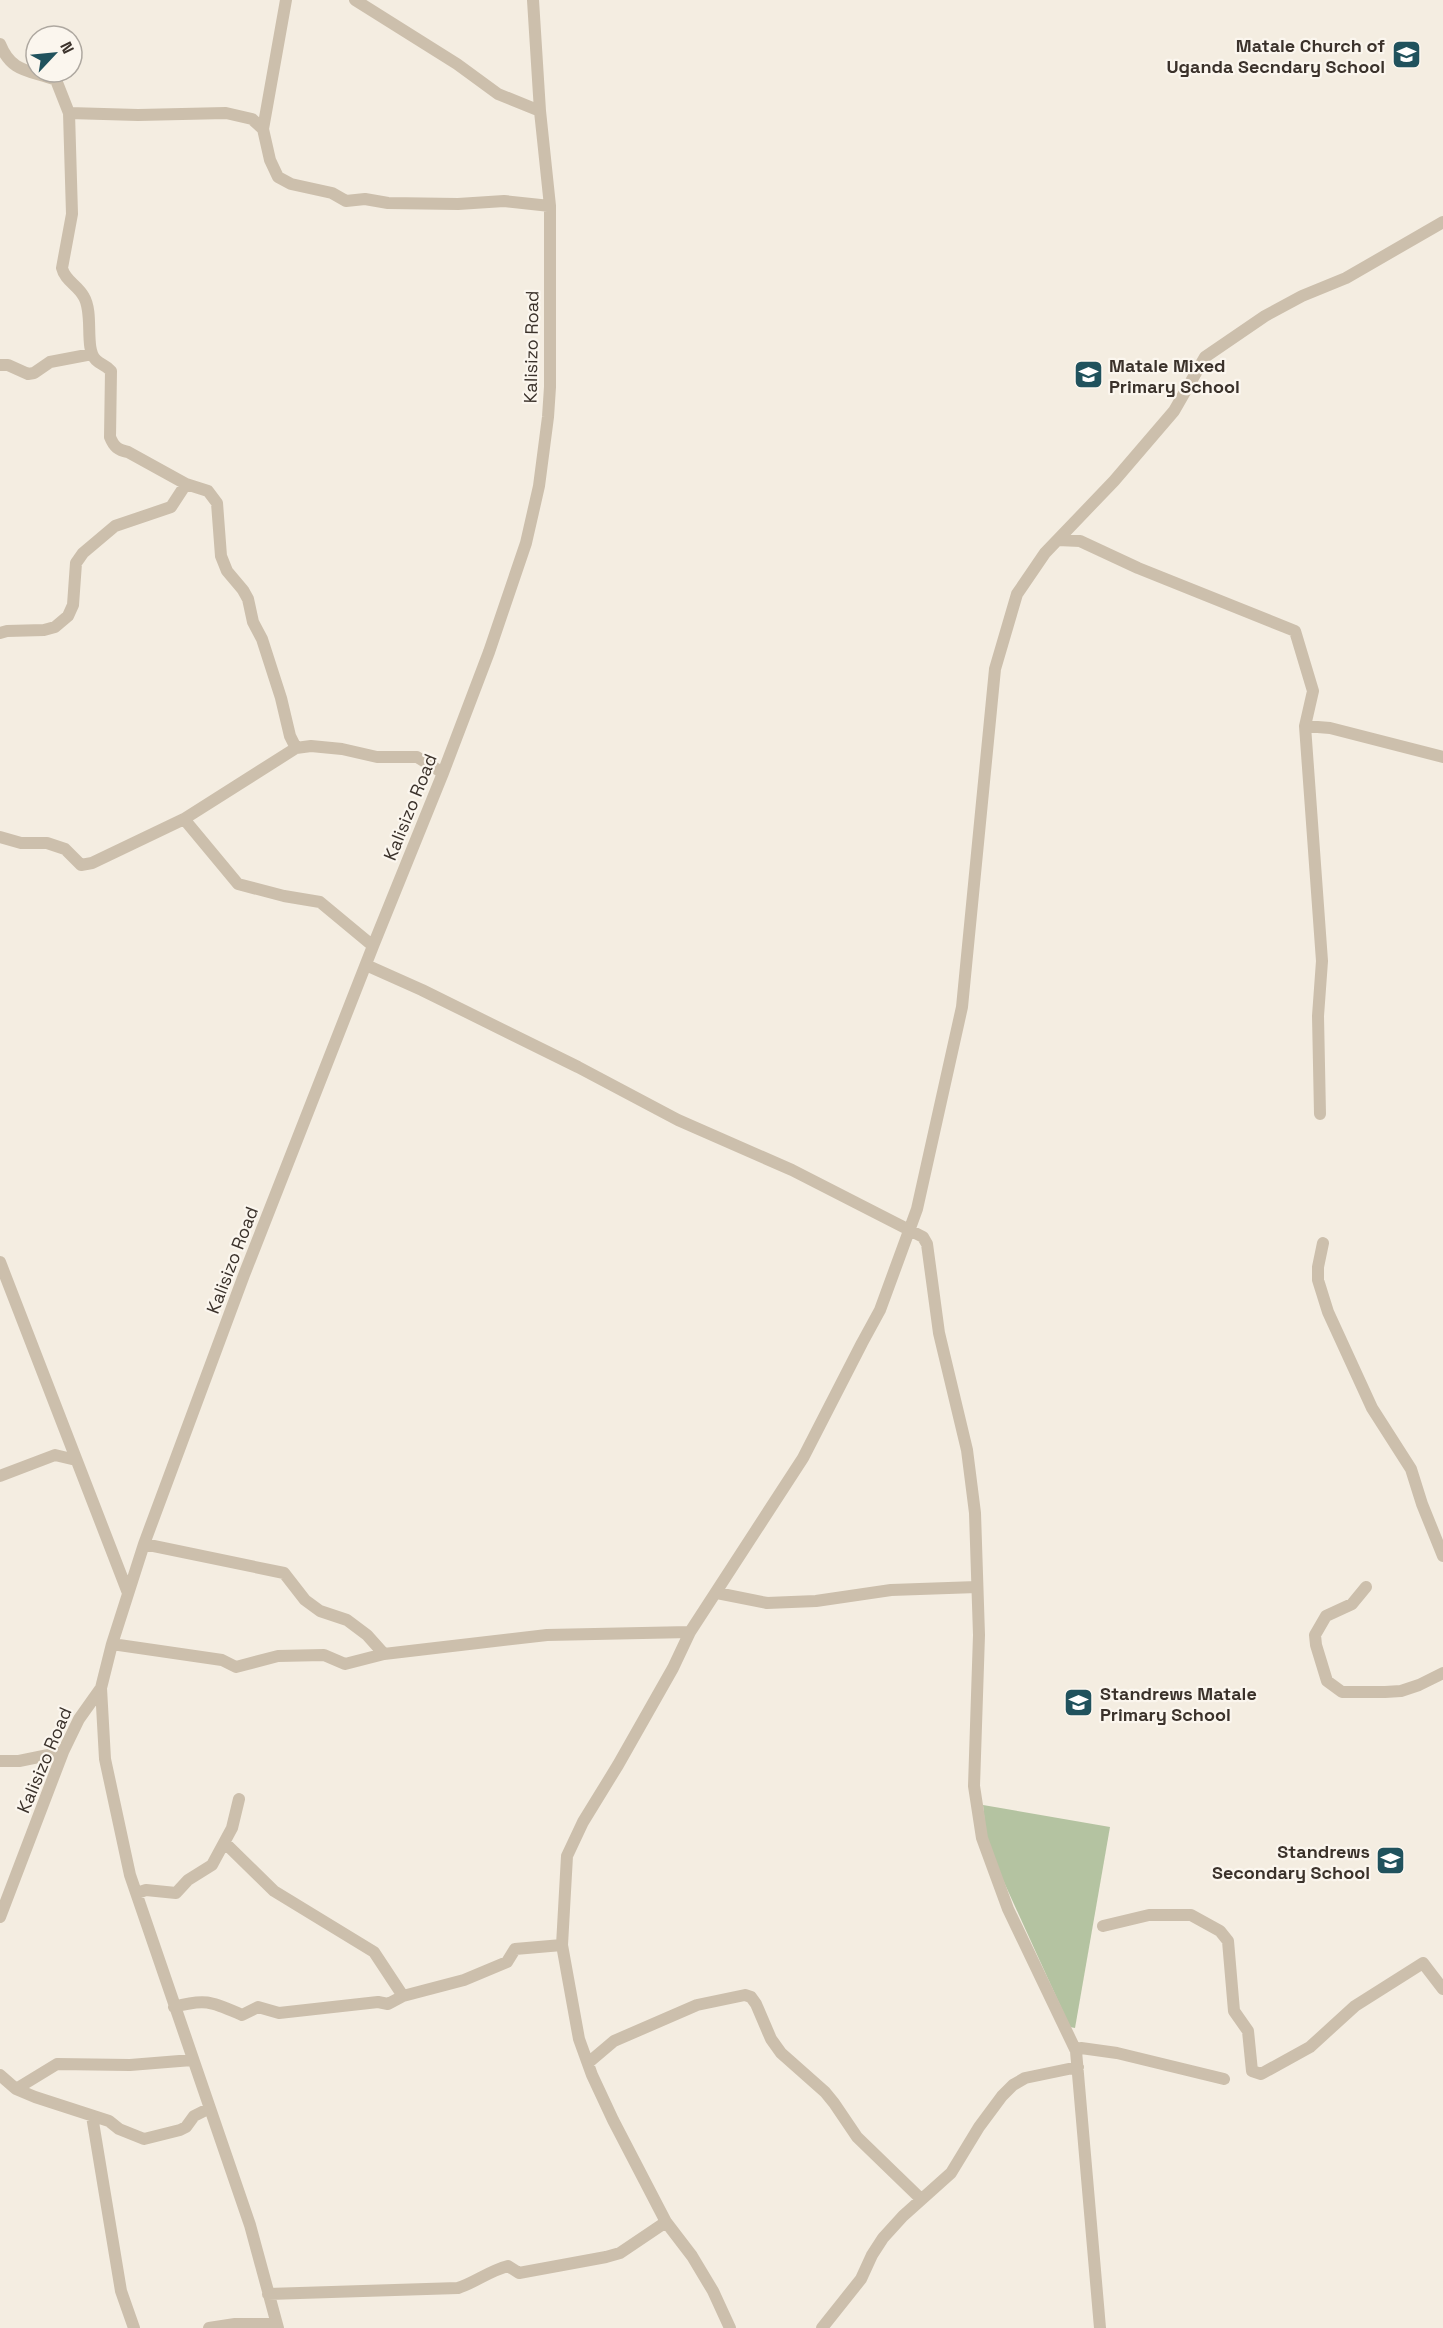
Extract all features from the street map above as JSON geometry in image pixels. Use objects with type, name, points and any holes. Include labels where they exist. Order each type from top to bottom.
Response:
[{"type":"street","points":[[286,0],[263,129],[270,160],[278,177],[291,184],[332,193],[346,201],[365,199],[388,203],[458,204],[504,201],[550,206]]},
{"type":"street","points":[[355,0],[457,64],[498,94],[540,111]]},
{"type":"street","name":"Kalisizo Road","points":[[0,1917],[63,1752],[79,1719],[101,1688],[112,1644],[144,1544],[244,1275],[443,773],[512,589],[526,543],[537,496],[550,387],[550,206],[540,111],[533,0]]},
{"type":"street","points":[[0,44],[12,64],[27,72],[56,80],[69,113],[72,214],[62,268],[64,276],[85,297],[90,311],[92,354],[96,360],[106,364],[111,371],[110,437],[112,444],[119,450],[128,452],[186,484],[208,490],[217,503],[221,556],[227,571],[248,599],[253,621],[262,639],[281,698],[290,736],[296,748]]},
{"type":"street","points":[[69,113],[138,115],[226,113],[252,119],[263,129]]},
{"type":"street","points":[[730,2328],[708,2282],[692,2256],[666,2222],[613,2120],[588,2063],[574,2018],[562,1945],[567,1856],[583,1822],[673,1668],[690,1632],[803,1458],[880,1310],[910,1230],[917,1209],[962,1007],[995,669],[1017,594],[1029,573],[1168,419],[1205,357],[1264,316],[1302,296],[1346,278],[1443,222]]},
{"type":"street","points":[[0,365],[8,365],[28,374],[50,363],[92,354]]},
{"type":"street","points":[[0,633],[7,630],[44,630],[56,627],[68,616],[73,605],[76,563],[82,554],[115,526],[171,507],[186,484]]},
{"type":"street","points":[[1058,540],[1080,541],[1138,568],[1295,631],[1312,691],[1305,726],[1322,961],[1318,1016],[1320,1114]]},
{"type":"street","points":[[1305,726],[1330,728],[1443,756]]},
{"type":"street","points":[[0,837],[21,843],[47,843],[65,849],[81,865],[92,863],[184,819],[296,748],[311,746],[342,749],[377,757],[417,757],[443,773]]},
{"type":"street","points":[[184,819],[238,884],[284,896],[320,902],[373,946]]},
{"type":"street","points":[[366,965],[578,1067],[678,1120],[792,1170],[923,1237],[927,1244],[939,1334],[967,1450],[975,1513],[978,1635],[974,1786],[982,1838],[1008,1909],[1071,2038],[1078,2067],[1100,2328]]},
{"type":"street","points":[[1323,1243],[1318,1280],[1328,1312],[1372,1408],[1411,1468],[1422,1504],[1443,1556]]},
{"type":"street","points":[[0,1262],[128,1593]]},
{"type":"street","points":[[0,1476],[55,1455],[76,1460]]},
{"type":"street","points":[[144,1544],[284,1573],[305,1600],[320,1611],[347,1620],[367,1635],[384,1654]]},
{"type":"street","points":[[717,1593],[767,1602],[816,1601],[891,1590],[977,1587]]},
{"type":"street","points":[[1366,1587],[1352,1604],[1326,1616],[1315,1635],[1327,1681],[1342,1692],[1401,1691],[1443,1673]]},
{"type":"street","points":[[112,1644],[222,1660],[236,1667],[278,1656],[324,1655],[345,1664],[384,1654],[547,1635],[690,1632]]},
{"type":"street","points":[[101,1688],[105,1759],[130,1875],[208,2109],[250,2225],[277,2326],[235,2325],[209,2328]]},
{"type":"street","points":[[0,1761],[19,1761],[63,1752]]},
{"type":"street","points":[[137,1893],[146,1890],[176,1893],[188,1880],[212,1865],[232,1828],[239,1799]]},
{"type":"street","points":[[225,1843],[274,1891],[374,1952],[403,1996]]},
{"type":"street","points":[[1103,1926],[1149,1915],[1191,1915],[1220,1931],[1228,1941],[1234,2010],[1248,2031],[1252,2071],[1261,2074],[1311,2047],[1355,2006],[1422,1963],[1443,1989]]},
{"type":"street","points":[[174,2007],[197,2000],[213,2002],[242,2015],[258,2007],[279,2013],[378,2002],[387,2004],[403,1996],[464,1980],[507,1962],[515,1948],[562,1945]]},
{"type":"street","points":[[588,2063],[614,2042],[697,2005],[745,1995],[751,1997],[771,2039],[781,2053],[825,2092],[867,2149],[921,2199]]},
{"type":"street","points":[[1081,2048],[1118,2053],[1224,2079]]},
{"type":"street","points":[[16,2089],[57,2064],[130,2065],[192,2060]]},
{"type":"street","points":[[822,2328],[861,2279],[883,2238],[921,2199],[951,2173],[979,2127],[1012,2085],[1025,2078],[1078,2067]]},
{"type":"street","points":[[0,2075],[16,2089],[109,2121],[119,2129],[144,2139],[180,2130],[186,2127],[194,2116],[208,2109]]},
{"type":"street","points":[[92,2116],[121,2291],[134,2328]]},
{"type":"street","points":[[268,2294],[458,2288],[470,2284],[478,2277],[495,2269],[508,2266],[519,2272],[620,2253],[666,2222]]},
{"type":"green space","points":[[983,1805],[1110,1827],[1075,2028],[1070,2027],[998,1869],[986,1834]]},
{"type":"place","name":"Matale Church of Uganda Secndary School","points":[[1406,55]]},
{"type":"place","name":"Matale Mixed Primary School","points":[[1088,375]]},
{"type":"place","name":"Standrews Matale Primary School","points":[[1079,1703]]},
{"type":"place","name":"Standrews Secondary School","points":[[1391,1861]]}]
